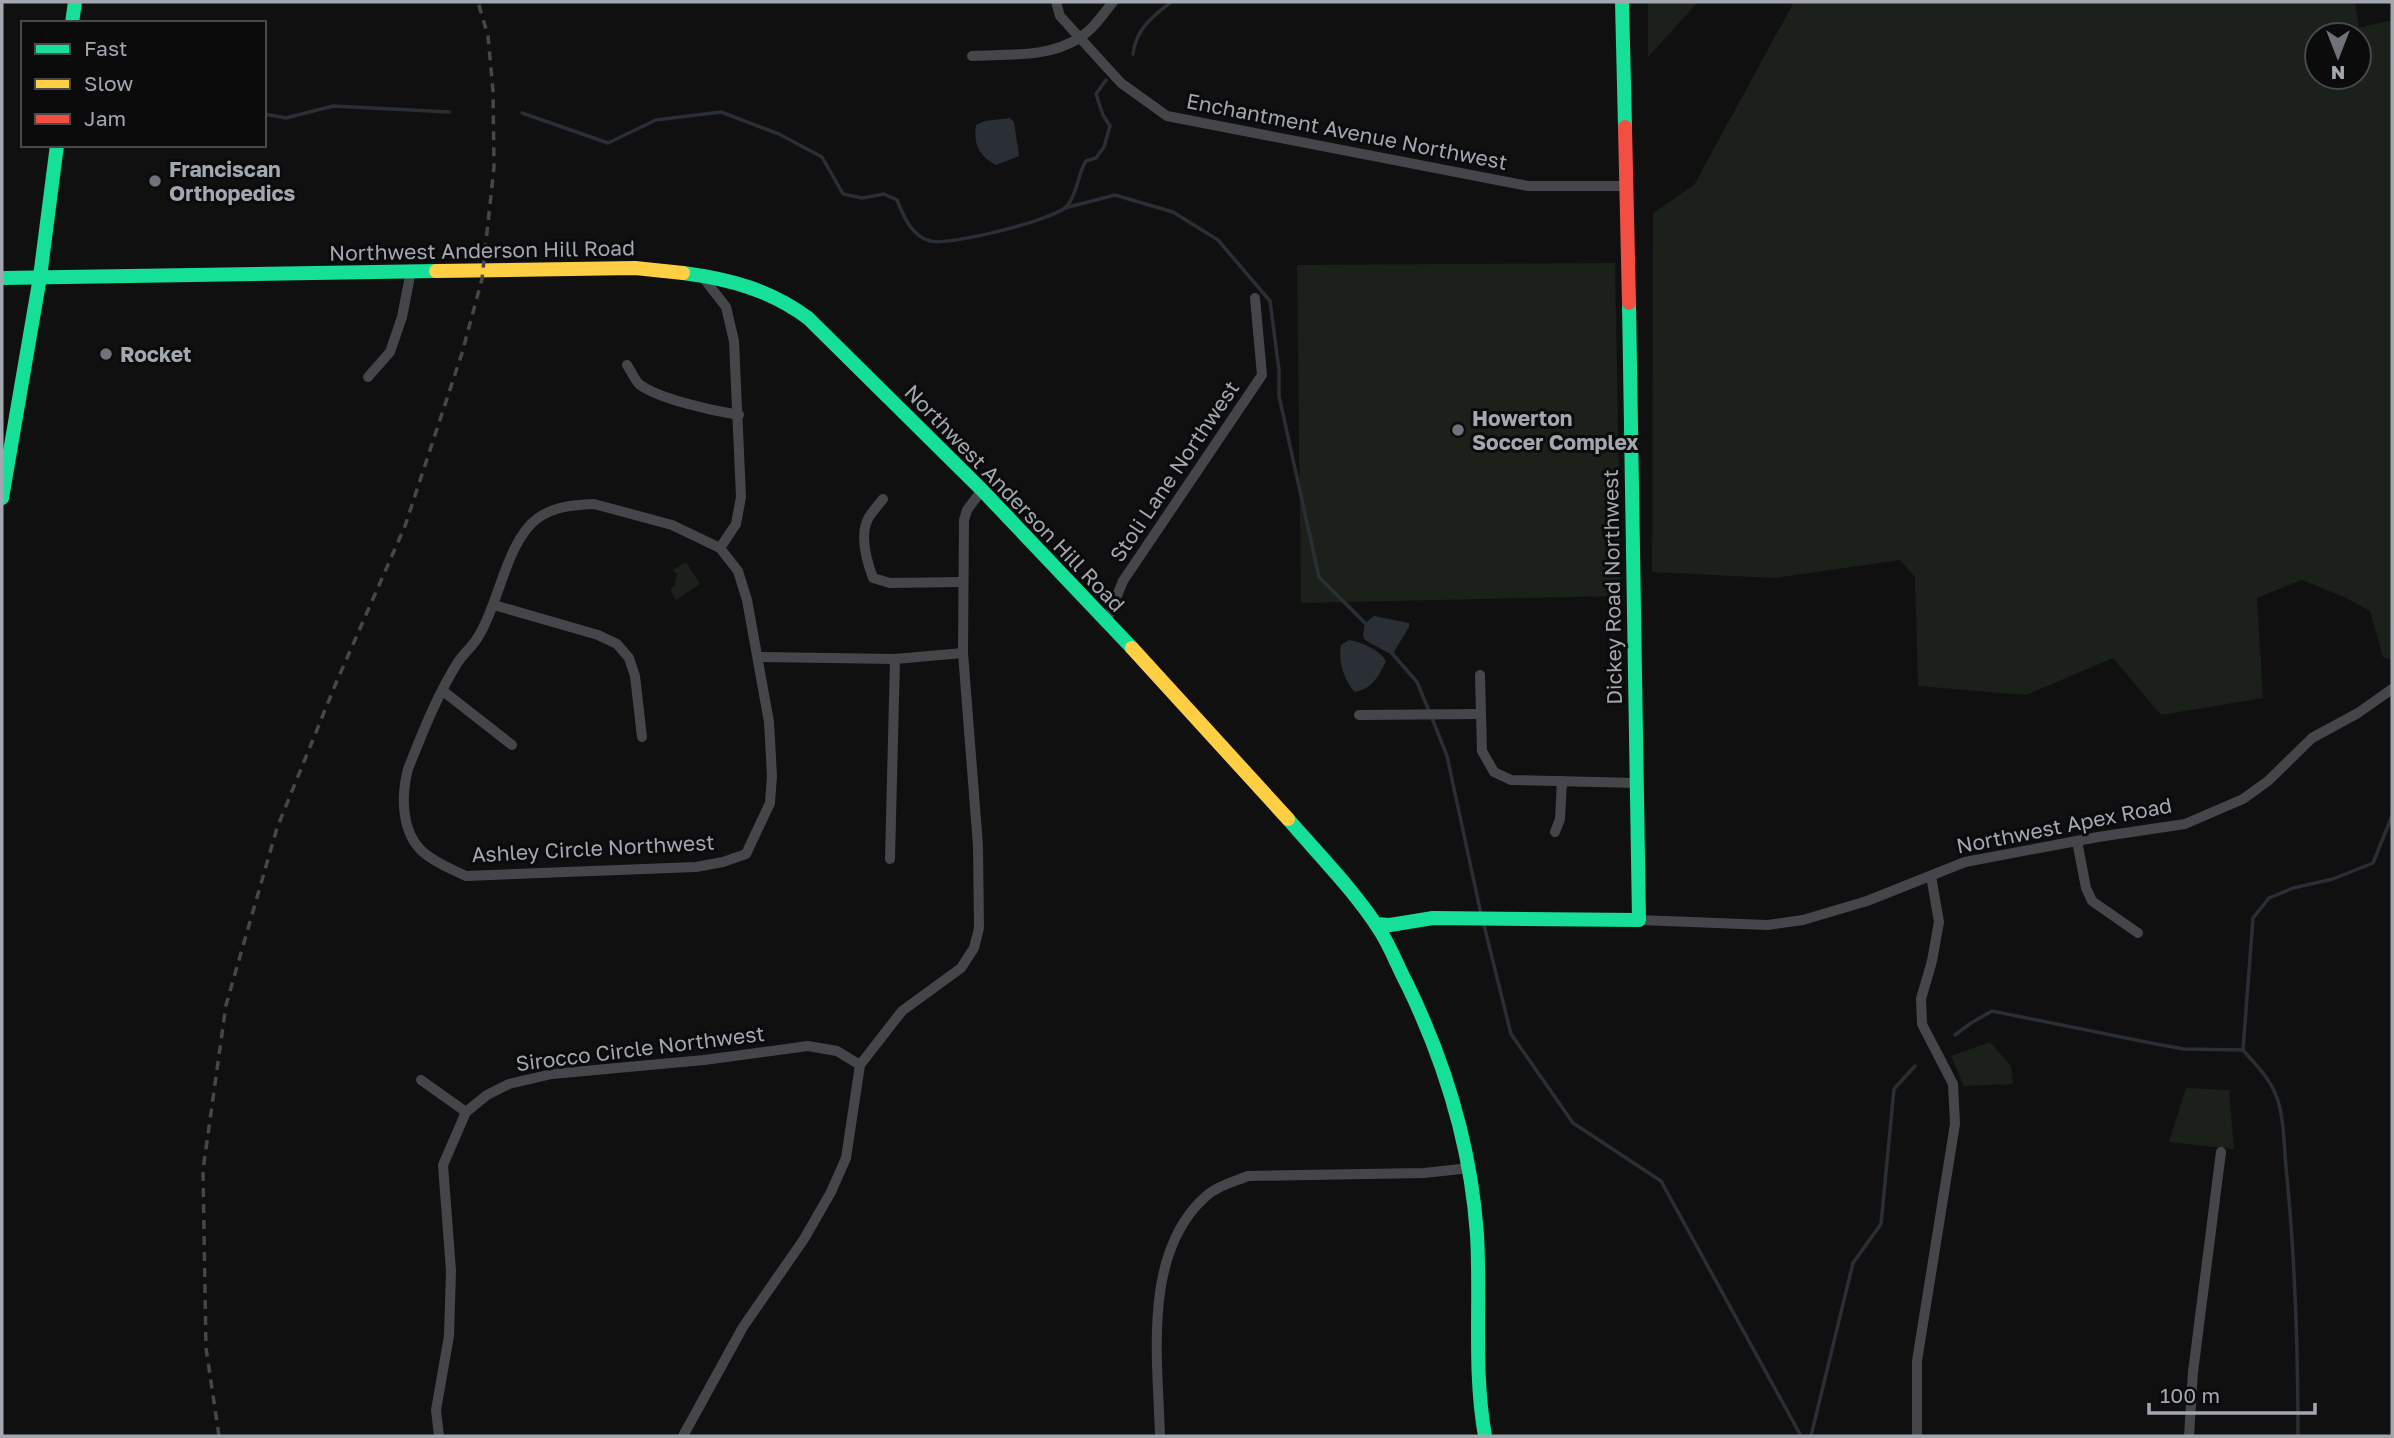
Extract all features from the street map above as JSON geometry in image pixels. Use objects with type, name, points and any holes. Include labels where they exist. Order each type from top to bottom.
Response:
[{"type":"main road","points":[[72,21],[75,2]]},
{"type":"main road","name":"Dickey Road Northwest","points":[[1622,2],[1639,920]]},
{"type":"main road","points":[[2,498],[40,277],[57,147]]},
{"type":"main road","name":"Northwest Anderson Hill Road","points":[[2,278],[635,268],[702,276],[764,291],[808,318],[982,490],[1179,698],[1356,896],[1376,924],[1400,968],[1441,1062],[1455,1102],[1471,1168],[1478,1236],[1477,1346],[1480,1406],[1485,1436]]},
{"type":"main road","name":"Northwest Apex Road","points":[[1376,924],[1390,925],[1433,918],[1639,920]]},
{"type":"street","name":"Enchantment Avenue Northwest","points":[[1056,2],[1060,16],[1121,83],[1167,116],[1528,186],[1627,186]]},
{"type":"street","points":[[972,56],[1027,54],[1059,48],[1080,38],[1113,2]]},
{"type":"street","points":[[368,377],[390,352],[402,317],[411,271]]},
{"type":"street","points":[[702,276],[726,307],[734,341],[739,415],[741,497],[736,524],[720,548]]},
{"type":"street","name":"Stoli Lane Northwest","points":[[1106,622],[1123,581],[1262,376],[1255,298]]},
{"type":"street","points":[[627,365],[639,383],[659,393],[706,410],[739,415]]},
{"type":"street","points":[[682,1436],[743,1326],[804,1239],[831,1192],[846,1158],[860,1065],[902,1010],[961,968],[974,948],[979,928],[978,846],[963,653],[964,520],[967,510],[982,490]]},
{"type":"street","points":[[883,499],[867,520],[867,563],[873,578],[890,583],[963,582]]},
{"type":"street","name":"Ashley Circle Northwest","points":[[594,504],[630,512],[672,525],[720,548],[737,571],[747,600],[769,722],[772,776],[770,803],[746,854],[696,867],[479,877],[466,876],[422,851],[406,822],[403,786],[416,748],[443,691],[458,662],[479,637],[494,605],[503,576],[523,536],[536,519],[568,505],[594,504]]},
{"type":"street","points":[[494,605],[598,635],[617,644],[629,658],[635,676],[642,737]]},
{"type":"street","points":[[758,657],[895,659],[963,653]]},
{"type":"street","points":[[890,859],[895,659]]},
{"type":"street","points":[[1480,675],[1482,751],[1494,772],[1511,780],[1637,783]]},
{"type":"street","name":"Northwest Apex Road","points":[[1639,920],[1768,925],[1803,920],[1867,901],[1965,862],[2185,824],[2243,799],[2268,782],[2312,737],[2358,713],[2392,690]]},
{"type":"street","points":[[443,691],[512,745]]},
{"type":"street","points":[[1359,715],[1481,714]]},
{"type":"street","points":[[1555,832],[1560,819],[1562,781]]},
{"type":"street","points":[[2077,841],[2086,888],[2092,901],[2138,933]]},
{"type":"street","points":[[1917,1436],[1917,1362],[1955,1124],[1953,1084],[1922,1024],[1921,999],[1939,922],[1931,876]]},
{"type":"street","name":"Sirocco Circle Northwest","points":[[466,1112],[487,1095],[509,1084],[552,1074],[704,1060],[808,1046],[837,1051],[860,1065]]},
{"type":"street","points":[[421,1080],[466,1112],[443,1165],[451,1271],[449,1336],[436,1410],[439,1436]]},
{"type":"street","points":[[2189,1436],[2193,1372],[2221,1152]]},
{"type":"street","points":[[1160,1436],[1160,1288],[1169,1251],[1181,1226],[1204,1198],[1221,1186],[1248,1176],[1424,1173],[1471,1168]]},
{"type":"shaded area","points":[[1648,2],[1698,2],[1648,57]]},
{"type":"shaded area","points":[[1794,2],[2355,2],[2358,21],[2303,21],[2303,91],[2373,91],[2373,25],[2392,20],[2392,660],[2383,657],[2370,611],[2302,580],[2257,598],[2263,698],[2161,715],[2113,658],[2026,695],[1918,686],[1915,577],[1900,560],[1775,578],[1652,572],[1653,213],[1694,185]]},
{"type":"shaded area","points":[[1010,118],[1014,122],[1019,156],[996,165],[978,149],[976,125],[985,121]]},
{"type":"shaded area","name":"Howerton Soccer Complex","points":[[1615,263],[1621,596],[1301,603],[1297,265]]},
{"type":"shaded area","points":[[686,562],[700,584],[676,600],[670,590],[677,575],[673,570]]},
{"type":"shaded area","points":[[1374,616],[1409,623],[1392,655],[1365,640],[1363,636],[1365,623]]},
{"type":"shaded area","points":[[1349,640],[1370,647],[1386,661],[1371,685],[1355,692],[1345,676],[1340,657],[1341,645]]},
{"type":"shaded area","points":[[1990,1042],[2011,1066],[2013,1084],[1964,1086],[1951,1056]]},
{"type":"shaded area","points":[[2186,1088],[2229,1090],[2234,1149],[2169,1142]]},
{"type":"waterway","points":[[1133,54],[1141,31],[1151,18],[1171,2]]},
{"type":"waterway","points":[[522,113],[608,143],[656,120],[721,112],[779,134],[822,157],[843,194],[862,198],[884,194],[897,200],[913,230],[923,238],[941,242],[1023,225],[1067,206],[1086,161],[1096,158],[1104,147],[1110,126],[1096,94],[1106,80]]},
{"type":"waterway","points":[[266,114],[286,118],[333,106],[449,112]]},
{"type":"waterway","points":[[1065,208],[1115,195],[1173,212],[1218,240],[1270,301],[1279,370],[1279,396],[1319,577],[1366,624]]},
{"type":"waterway","points":[[1390,651],[1417,682],[1429,711]]},
{"type":"waterway","points":[[1432,718],[1447,756],[1481,914]]},
{"type":"waterway","points":[[2298,1436],[2294,1268],[2282,1119],[2272,1087],[2243,1050],[2253,918],[2269,898],[2293,888],[2333,879],[2373,863],[2392,816]]},
{"type":"waterway","points":[[1483,921],[1511,1034],[1573,1123],[1661,1181],[1801,1436]]},
{"type":"waterway","points":[[1955,1035],[1992,1011],[2184,1049],[2243,1050]]},
{"type":"waterway","points":[[1811,1436],[1853,1263],[1881,1224],[1894,1089],[1915,1066]]},
{"type":"railway","points":[[219,1436],[206,1348],[203,1170],[226,1005],[277,828],[336,683],[405,526],[462,353],[482,279],[494,167],[493,91],[488,36],[478,2]]},
{"type":"traffic: fast","points":[[72,21],[75,2]]},
{"type":"traffic: fast","points":[[1622,2],[1625,127]]},
{"type":"traffic: fast","points":[[2,498],[40,277],[57,147]]},
{"type":"traffic: fast","points":[[2,278],[436,271]]},
{"type":"traffic: fast","points":[[683,273],[749,287],[779,300],[808,318],[982,490],[1132,648]]},
{"type":"traffic: fast","points":[[1376,924],[1390,925],[1433,918],[1639,920],[1629,303]]},
{"type":"traffic: fast","points":[[1288,819],[1347,886],[1383,936],[1422,1016],[1445,1076],[1463,1138],[1474,1202],[1478,1260],[1479,1386],[1485,1436]]},
{"type":"traffic: slow","points":[[436,271],[635,268],[683,273]]},
{"type":"traffic: slow","points":[[1132,648],[1288,819]]},
{"type":"traffic: jam","points":[[1625,127],[1629,303]]},
{"type":"place","name":"Franciscan Orthopedics","points":[[155,181]]},
{"type":"place","name":"Rocket","points":[[106,354]]},
{"type":"place","name":"Howerton Soccer Complex","points":[[1458,430]]}]
